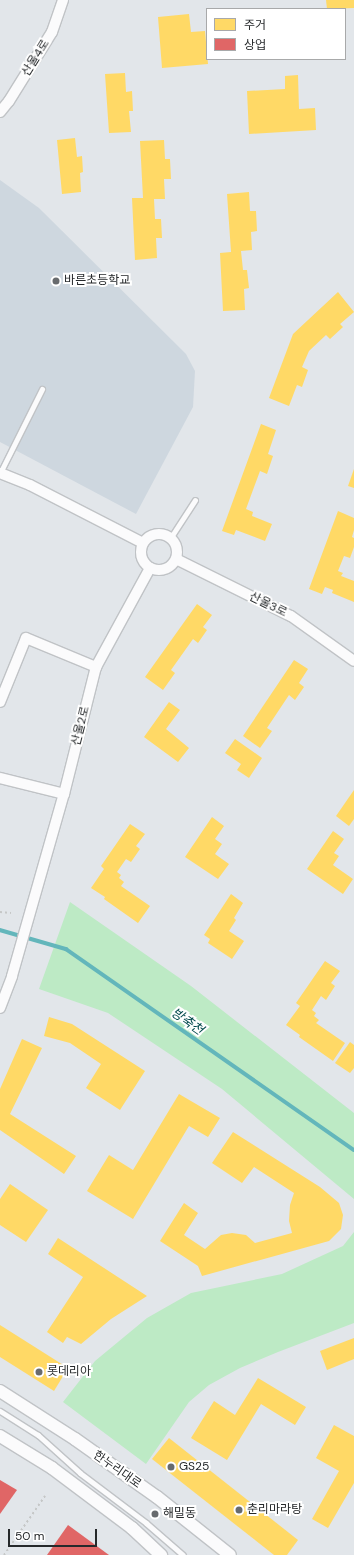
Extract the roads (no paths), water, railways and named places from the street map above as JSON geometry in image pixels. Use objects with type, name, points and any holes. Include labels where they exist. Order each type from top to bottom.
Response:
[{"type":"street","name":"산울4로","points":[[0,112],[9,101],[52,32],[63,0]]},
{"type":"street","points":[[0,473],[30,485],[143,543]]},
{"type":"street","points":[[154,534],[166,534],[171,538],[177,548],[176,559],[168,568],[162,570],[150,568],[142,558],[140,552],[143,543],[149,536],[154,534]]},
{"type":"street","name":"산울3로","points":[[176,559],[292,616],[354,661]]},
{"type":"street","name":"산울2로","points":[[0,1008],[12,976],[64,794],[96,668],[150,568]]},
{"type":"street","points":[[0,702],[26,638],[96,668]]},
{"type":"street","points":[[0,778],[64,794]]},
{"type":"street","name":"한누리대로","points":[[0,1391],[75,1439],[157,1497],[230,1555]]},
{"type":"street","points":[[0,1436],[52,1468],[132,1528],[161,1555]]},
{"type":"lane","points":[[0,473],[42,389]]},
{"type":"lane","points":[[171,538],[195,500]]},
{"type":"lane","points":[[0,1410],[38,1435],[80,1473],[146,1523],[183,1555]]},
{"type":"waterway","name":"방축천","points":[[0,930],[66,949],[354,1150]]},
{"type":"place","name":"바른초등학교","points":[[56,281]]},
{"type":"place","name":"롯데리아","points":[[39,1372]]},
{"type":"place","name":"GS25","points":[[171,1467]]},
{"type":"place","name":"춘리마라탕","points":[[239,1510]]},
{"type":"place","name":"해밀동","points":[[155,1514]]}]
